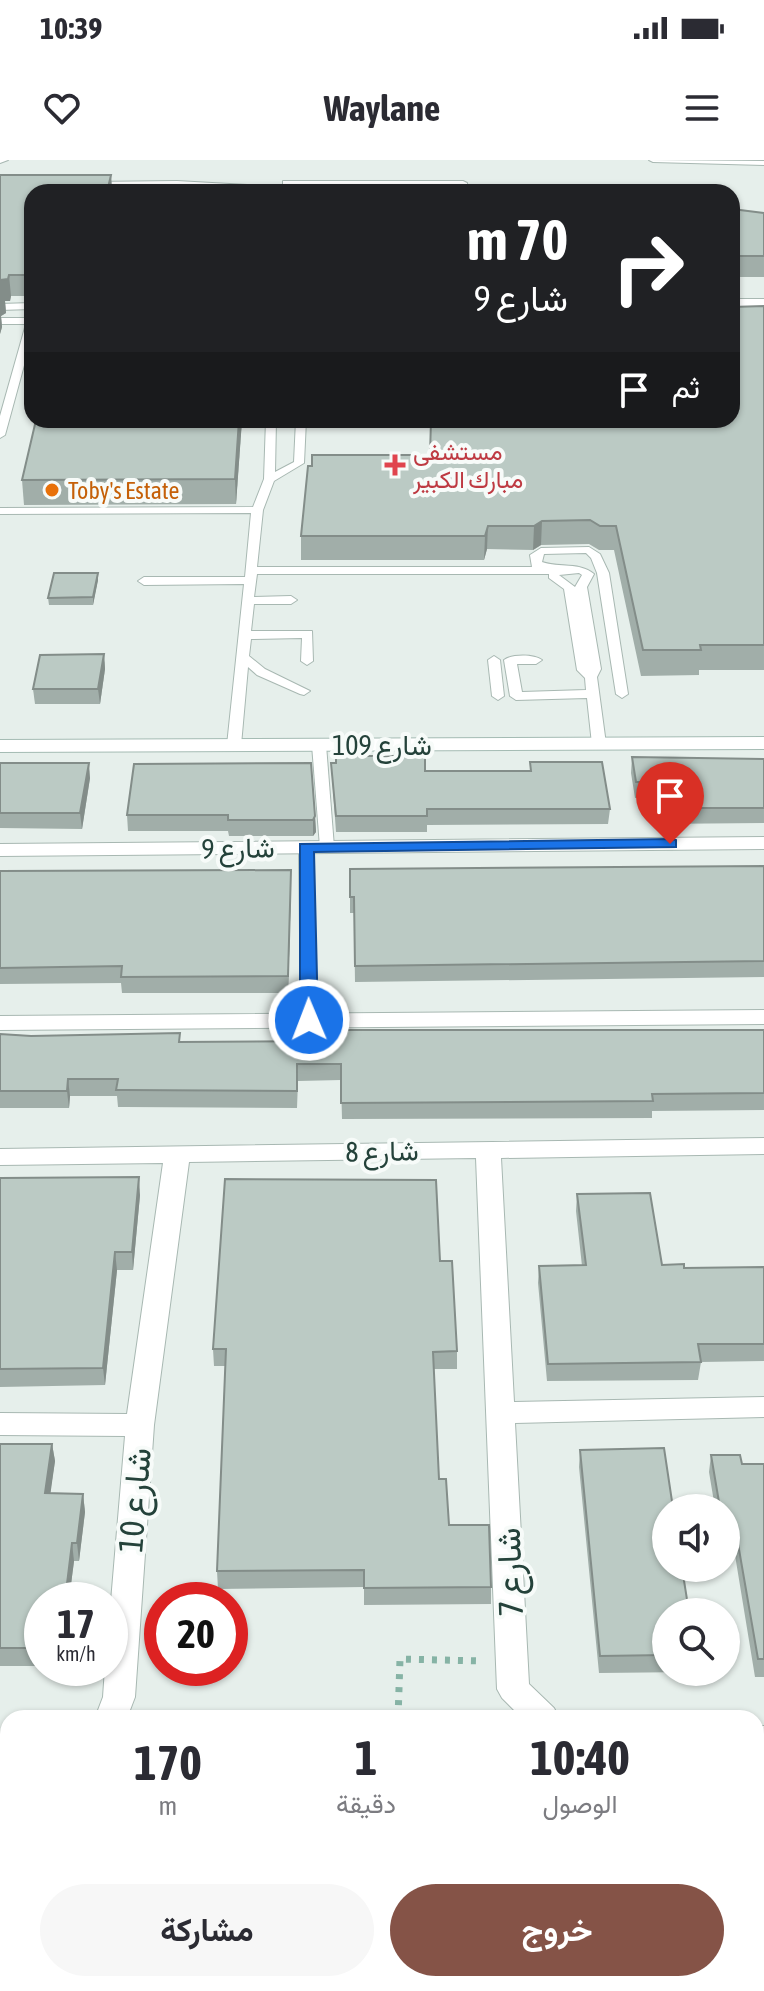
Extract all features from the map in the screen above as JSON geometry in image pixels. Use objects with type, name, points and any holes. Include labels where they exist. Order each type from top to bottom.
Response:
[{"type":"street","points":[[740,303],[764,303]]},
{"type":"street","name":"شارع 109","points":[[0,746],[764,743]]},
{"type":"street","name":"شارع 9","points":[[0,850],[764,843]]},
{"type":"street","points":[[0,1023],[764,1017]]},
{"type":"street","name":"شارع 8","points":[[0,1157],[764,1146]]},
{"type":"street","name":"شارع 7","points":[[488,1150],[513,1689],[535,1710]]},
{"type":"street","name":"شارع 10","points":[[114,1710],[119,1697],[140,1425],[177,1155]]},
{"type":"street","points":[[502,1413],[764,1407]]},
{"type":"street","name":"شارع 10","points":[[0,1424],[140,1425]]},
{"type":"lane","points":[[653,160],[764,163]]},
{"type":"lane","points":[[751,174],[764,174]]},
{"type":"lane","points":[[177,183],[192,184]]},
{"type":"lane","points":[[83,184],[463,184]]},
{"type":"lane","points":[[0,307],[24,306]]},
{"type":"lane","points":[[0,321],[24,320]]},
{"type":"lane","points":[[0,435],[24,348]]},
{"type":"lane","points":[[17,373],[24,373]]},
{"type":"lane","points":[[234,745],[257,510],[269,479],[271,428]]},
{"type":"lane","points":[[269,479],[299,463],[301,428]]},
{"type":"lane","points":[[0,511],[257,510]]},
{"type":"lane","points":[[556,571],[536,564],[536,555],[541,551],[589,550],[596,556],[603,573],[622,694]]},
{"type":"lane","points":[[144,581],[319,571],[556,571],[565,568],[588,574],[581,587],[595,669],[591,677],[599,744]]},
{"type":"lane","points":[[314,586],[312,579],[319,571]]},
{"type":"lane","points":[[556,571],[553,576],[570,588],[583,670],[591,677]]},
{"type":"lane","points":[[248,601],[291,600]]},
{"type":"lane","points":[[245,635],[308,634],[307,661]]},
{"type":"lane","points":[[244,658],[261,672],[304,691]]},
{"type":"lane","points":[[494,660],[498,696]]},
{"type":"lane","points":[[536,660],[510,660],[516,696],[593,694]]},
{"type":"lane","points":[[309,1020],[319,745]]},
{"type":"path","points":[[398,1710],[400,1659],[512,1661]]},
{"type":"building","points":[[0,175],[111,175],[109,184],[24,184],[24,275],[9,275],[8,279],[0,280]]},
{"type":"building","points":[[740,210],[764,213],[764,256],[740,256]]},
{"type":"building","points":[[764,306],[764,645],[700,645],[701,650],[643,650],[616,526],[600,526],[590,520],[542,521],[534,526],[488,526],[485,536],[301,536],[308,466],[312,466],[312,455],[430,455],[431,428],[740,428],[740,307]]},
{"type":"building","points":[[34,428],[238,428],[235,479],[22,480]]},
{"type":"building","points":[[54,573],[98,573],[93,597],[48,598]]},
{"type":"building","points":[[104,654],[98,689],[33,689],[40,655]]},
{"type":"building","points":[[336,756],[425,756],[425,771],[531,771],[530,762],[602,762],[610,809],[427,809],[427,816],[336,816],[331,763],[336,763]]},
{"type":"building","points":[[632,757],[764,759],[764,808],[655,808],[651,782],[636,782]]},
{"type":"building","points":[[0,763],[89,763],[80,813],[0,813]]},
{"type":"building","points":[[311,763],[313,820],[228,820],[228,815],[127,815],[134,764]]},
{"type":"building","points":[[764,866],[764,961],[355,966],[354,897],[350,897],[350,869]]},
{"type":"building","points":[[291,870],[288,976],[121,977],[122,966],[0,968],[0,871]]},
{"type":"building","points":[[338,1030],[764,1030],[764,1093],[652,1094],[653,1101],[341,1103],[341,1064],[297,1064],[297,1091],[116,1090],[118,1079],[68,1079],[67,1091],[0,1091],[0,1034],[180,1033],[179,1042],[338,1041]]},
{"type":"building","points":[[139,1177],[132,1252],[115,1252],[103,1368],[0,1369],[0,1178]]},
{"type":"building","points":[[225,1179],[436,1180],[440,1261],[452,1261],[457,1351],[433,1352],[439,1479],[446,1479],[449,1525],[489,1525],[491,1587],[364,1588],[364,1570],[217,1571],[226,1349],[213,1349]]},
{"type":"building","points":[[650,1193],[662,1265],[684,1264],[684,1268],[764,1267],[764,1344],[698,1344],[701,1362],[548,1364],[539,1266],[586,1265],[577,1194]]},
{"type":"building","points":[[0,1444],[52,1444],[45,1493],[83,1494],[77,1543],[72,1543],[67,1582],[24,1582],[24,1648],[0,1648]]},
{"type":"building","points":[[664,1448],[671,1494],[652,1494],[652,1582],[684,1582],[687,1598],[652,1598],[652,1655],[600,1656],[580,1450]]},
{"type":"building","points":[[711,1455],[740,1455],[742,1464],[764,1464],[764,1659],[758,1659],[740,1555],[740,1494],[718,1494]]},
{"type":"place","name":"مستشفى مبارك الكبير","points":[[395,465]]},
{"type":"place","name":"Toby's Estate","points":[[52,490]]},
{"type":"route","points":[[309,1020],[306,847],[670,844]]}]
